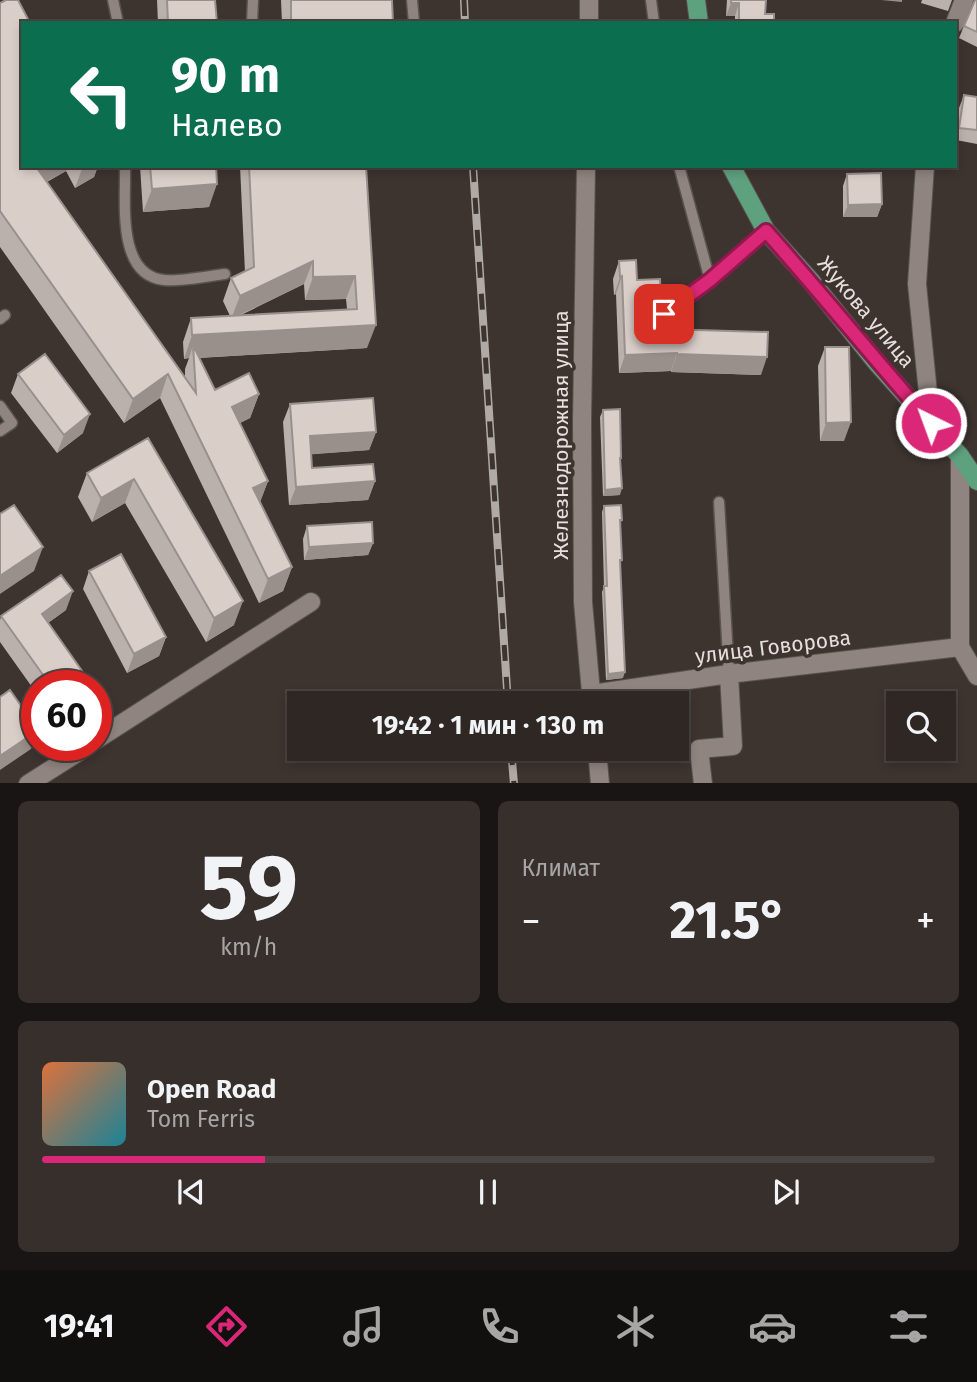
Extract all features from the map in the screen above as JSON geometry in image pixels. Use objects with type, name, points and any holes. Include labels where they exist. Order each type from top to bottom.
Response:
[{"type":"main road","points":[[696,0],[699,21]]},
{"type":"main road","name":"Жукова улица","points":[[732,168],[766,231],[810,279],[877,363],[960,456],[977,481]]},
{"type":"street","points":[[589,0],[589,21]]},
{"type":"street","points":[[956,21],[964,0]]},
{"type":"street","name":"Железнодорожная улица","points":[[586,168],[582,421],[583,588],[591,691]]},
{"type":"street","points":[[925,168],[917,284],[931,423]]},
{"type":"street","points":[[960,456],[960,647],[977,676]]},
{"type":"street","points":[[112,730],[312,603]]},
{"type":"street","name":"улица Говорова","points":[[636,691],[729,674],[960,647]]},
{"type":"street","points":[[703,783],[699,749],[733,746],[729,674]]},
{"type":"street","points":[[28,783],[64,761]]},
{"type":"street","points":[[598,761],[600,783]]},
{"type":"lane","points":[[113,0],[118,21]]},
{"type":"lane","points":[[252,21],[253,0]]},
{"type":"lane","points":[[412,0],[414,21]]},
{"type":"lane","points":[[651,0],[654,21]]},
{"type":"lane","points":[[125,168],[127,237],[130,253],[138,266],[150,276],[165,281],[225,274]]},
{"type":"lane","points":[[680,168],[710,280]]},
{"type":"lane","points":[[664,314],[710,280],[766,231]]},
{"type":"lane","points":[[0,406],[12,423],[0,431]]},
{"type":"lane","points":[[719,502],[729,674]]},
{"type":"building","points":[[18,0],[29,21],[21,21],[21,168],[37,168],[196,393],[193,345],[215,390],[249,373],[259,394],[232,407],[268,481],[253,488],[292,567],[268,579],[168,374],[133,399],[0,211],[0,3]]},
{"type":"building","points":[[167,0],[215,0],[217,21],[168,21]]},
{"type":"building","points":[[291,0],[392,0],[393,21],[291,21]]},
{"type":"building","points":[[731,0],[766,0],[765,14],[774,14],[774,21],[739,21],[739,3],[731,3]]},
{"type":"building","points":[[977,0],[977,32],[964,26]]},
{"type":"building","points":[[964,95],[977,97],[977,130],[959,128]]},
{"type":"building","points":[[150,168],[216,168],[217,184],[152,189]]},
{"type":"building","points":[[249,168],[366,168],[376,325],[192,335],[191,318],[357,309],[355,276],[313,277],[313,261],[240,296],[231,278],[254,267]]},
{"type":"building","points":[[881,173],[882,204],[848,205],[847,174]]},
{"type":"building","points":[[636,260],[637,280],[660,279],[662,329],[768,332],[767,357],[677,353],[625,355],[619,261]]},
{"type":"building","points":[[825,347],[849,347],[851,422],[826,423]]},
{"type":"building","points":[[45,354],[90,414],[64,435],[18,374]]},
{"type":"building","points":[[373,398],[376,432],[310,436],[312,468],[373,464],[375,481],[296,487],[290,404]]},
{"type":"building","points":[[620,409],[622,488],[605,490],[603,410]]},
{"type":"building","points":[[148,438],[243,601],[214,618],[134,479],[101,498],[87,473]]},
{"type":"building","points":[[14,505],[43,547],[0,576],[0,514]]},
{"type":"building","points":[[621,505],[620,560],[625,672],[608,674],[604,506]]},
{"type":"building","points":[[372,522],[373,543],[309,547],[307,526]]},
{"type":"building","points":[[121,554],[166,637],[134,654],[89,571]]},
{"type":"building","points":[[61,575],[73,591],[42,614],[81,670],[40,670],[1,616]]},
{"type":"building","points":[[10,690],[21,706],[21,742],[0,756],[0,697]]},
{"type":"railway","points":[[464,0],[465,21]]},
{"type":"railway","points":[[473,168],[507,691]]},
{"type":"railway","points":[[512,761],[514,783]]},
{"type":"route","points":[[664,314],[710,280],[766,231],[931,423]]}]
